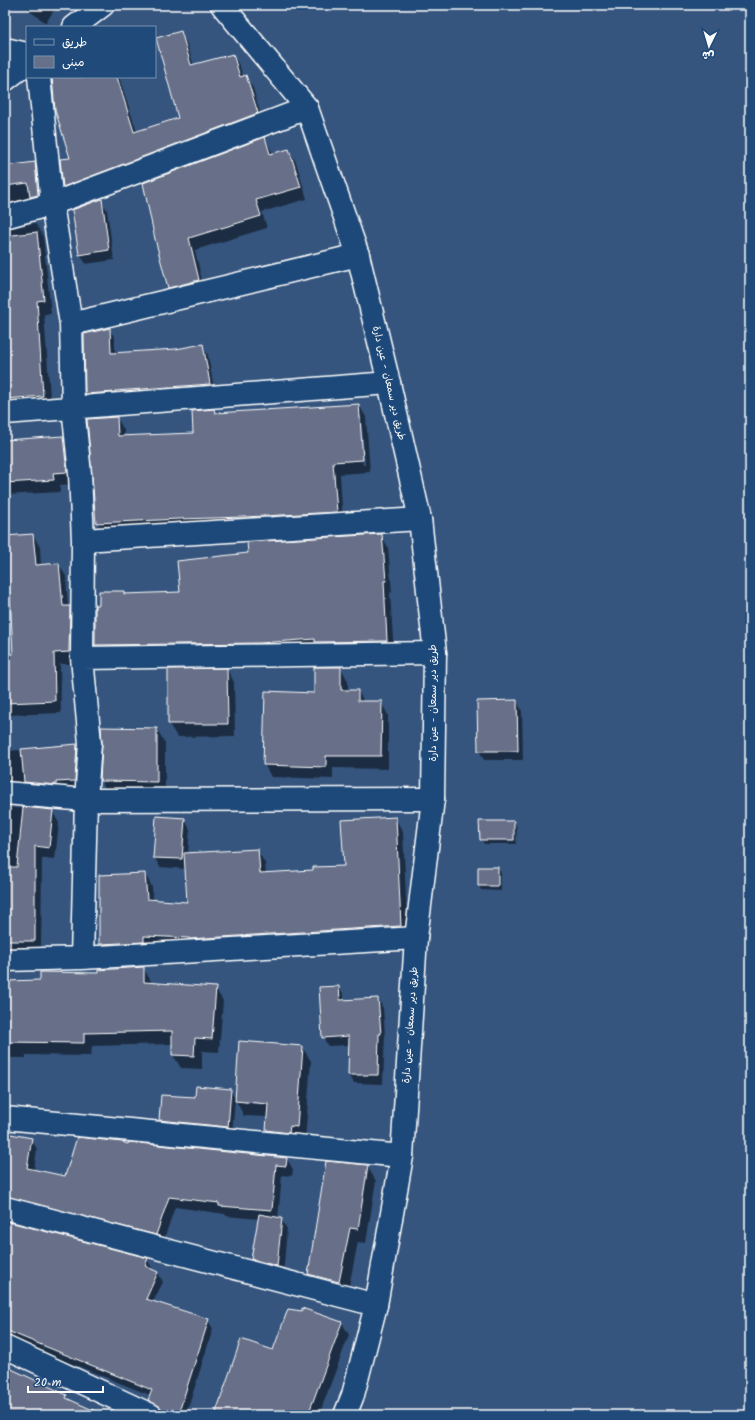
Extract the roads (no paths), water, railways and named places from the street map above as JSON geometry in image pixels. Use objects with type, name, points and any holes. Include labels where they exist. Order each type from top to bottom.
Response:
[{"type":"street","points":[[75,26],[103,5]]},
{"type":"street","name":"طريق دير سمعان - عين دارة","points":[[222,5],[307,108],[358,255],[420,519],[435,653],[433,799],[416,938],[402,1156],[376,1305],[353,1395],[345,1415]]},
{"type":"street","points":[[5,49],[26,54]]},
{"type":"street","points":[[5,80],[26,64]]},
{"type":"street","points":[[39,78],[52,204],[71,324],[73,407],[80,474],[83,540],[82,658],[90,743],[86,800],[82,958]]},
{"type":"street","points":[[5,217],[52,204],[307,108]]},
{"type":"street","points":[[71,324],[358,255]]},
{"type":"street","points":[[5,413],[389,383]]},
{"type":"street","points":[[83,540],[420,519]]},
{"type":"street","points":[[82,658],[435,653]]},
{"type":"street","points":[[5,793],[86,800],[433,799]]},
{"type":"street","points":[[5,960],[82,958],[416,938]]},
{"type":"street","points":[[5,1118],[402,1156]]},
{"type":"street","points":[[5,1208],[376,1305]]},
{"type":"street","points":[[5,1347],[151,1415]]}]
